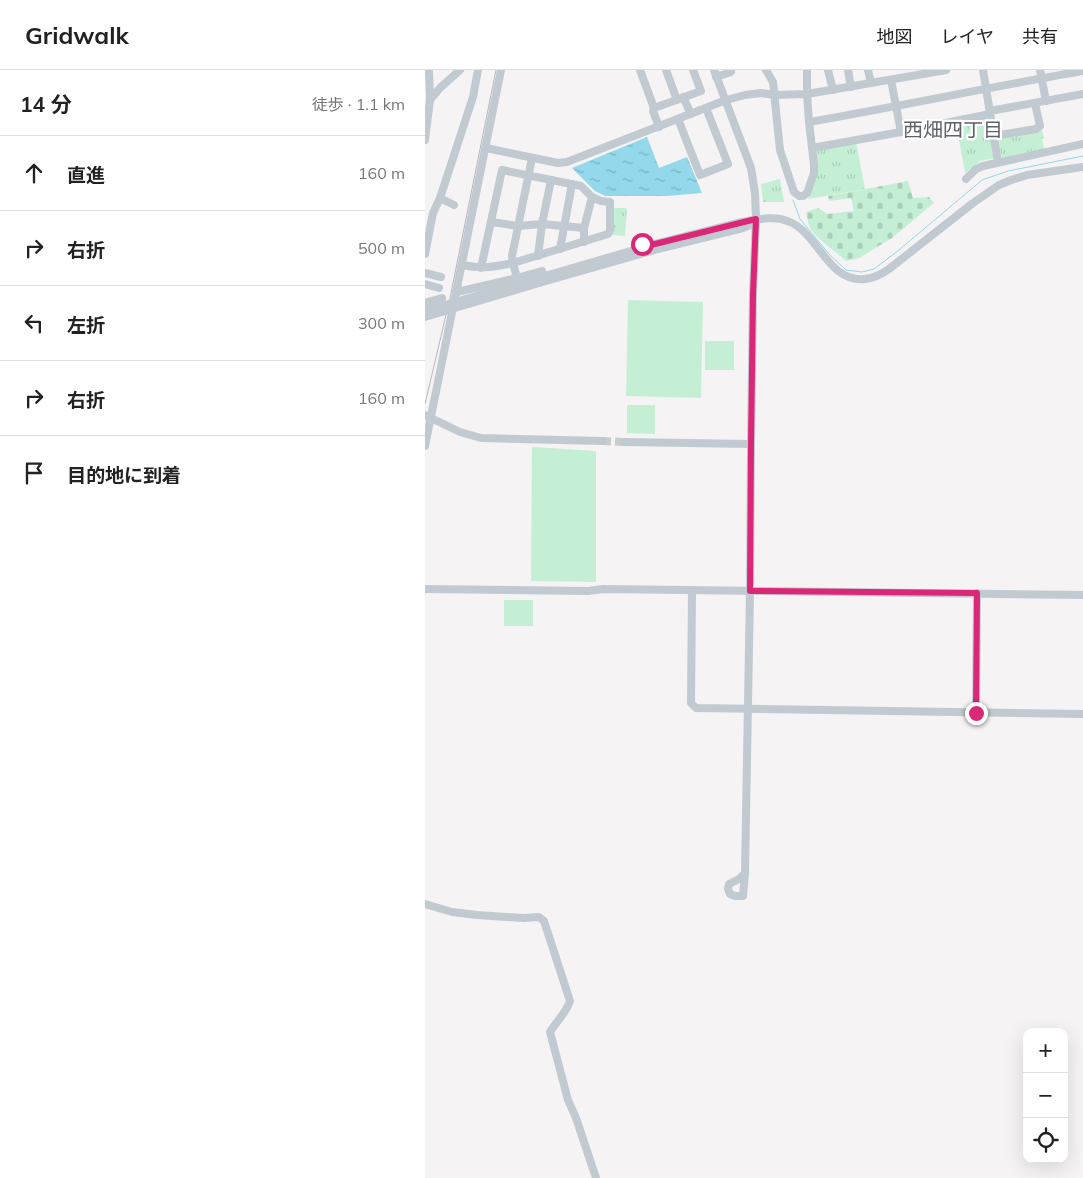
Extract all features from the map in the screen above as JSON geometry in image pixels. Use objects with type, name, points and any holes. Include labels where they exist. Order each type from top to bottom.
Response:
[{"type":"street","points":[[425,140],[429,70]]},
{"type":"street","points":[[428,100],[461,70]]},
{"type":"street","points":[[425,254],[433,213],[440,198],[473,97],[478,70]]},
{"type":"street","points":[[425,446],[428,416],[457,292],[501,70]]},
{"type":"street","points":[[640,70],[659,127]]},
{"type":"street","points":[[666,70],[691,114]]},
{"type":"street","points":[[654,108],[701,91],[693,70]]},
{"type":"street","points":[[731,70],[731,72],[715,74],[751,168],[755,193],[756,219],[753,294],[745,874],[743,896],[730,894],[729,884],[745,874]]},
{"type":"street","points":[[766,70],[773,82],[780,150],[794,192],[799,196],[807,193],[814,173],[807,94],[807,70]]},
{"type":"street","points":[[828,70],[833,90]]},
{"type":"street","points":[[848,70],[851,87]]},
{"type":"street","points":[[868,70],[871,83]]},
{"type":"street","points":[[486,148],[558,163],[567,162],[726,100],[745,95],[761,93],[775,95],[807,94],[891,80],[913,73],[946,70]]},
{"type":"street","points":[[983,70],[998,162]]},
{"type":"street","points":[[809,122],[896,107],[1041,74],[1083,71]]},
{"type":"street","points":[[1041,74],[1046,100]]},
{"type":"street","points":[[891,80],[901,132]]},
{"type":"street","points":[[812,148],[901,132],[1046,100],[1083,94]]},
{"type":"street","points":[[994,136],[1036,129],[1040,126],[1035,103]]},
{"type":"street","points":[[677,119],[700,175],[728,164],[706,108]]},
{"type":"street","points":[[967,179],[976,169],[983,166],[1083,144]]},
{"type":"street","points":[[517,278],[512,256],[532,158]]},
{"type":"street","points":[[425,312],[655,244],[756,219],[777,219],[793,223],[800,228],[841,272],[852,278],[874,277],[882,274],[986,193],[999,186],[1027,175],[1083,167]]},
{"type":"street","points":[[462,265],[481,268],[513,263],[608,234],[610,230],[610,202],[601,202],[592,197],[581,186],[502,170],[481,268]]},
{"type":"street","points":[[537,256],[551,180]]},
{"type":"street","points":[[560,249],[572,184]]},
{"type":"street","points":[[584,242],[584,228],[592,197]]},
{"type":"street","points":[[440,198],[454,206]]},
{"type":"street","points":[[425,318],[538,280],[743,228],[750,225],[756,219]]},
{"type":"street","points":[[491,222],[518,226],[542,224],[584,228]]},
{"type":"street","points":[[457,292],[517,278],[642,244],[655,244]]},
{"type":"street","points":[[425,273],[441,277]]},
{"type":"street","points":[[425,284],[439,288]]},
{"type":"street","points":[[425,303],[442,298]]},
{"type":"street","points":[[428,416],[460,432],[481,438],[603,441]]},
{"type":"street","points":[[624,442],[751,444]]},
{"type":"street","points":[[425,590],[588,591],[603,589],[1083,595]]},
{"type":"street","points":[[692,591],[691,703],[696,708],[1083,714]]},
{"type":"street","points":[[976,713],[977,593]]},
{"type":"street","points":[[425,904],[452,912],[539,917],[544,921],[570,1002],[550,1032],[568,1100],[596,1178]]},
{"type":"green space","points":[[986,118],[988,120],[994,158],[980,161],[965,173],[956,123]]},
{"type":"green space","points":[[1042,130],[1044,149],[1002,158],[998,139]]},
{"type":"green space","points":[[856,142],[865,189],[808,199],[816,176],[816,149]]},
{"type":"green space","points":[[780,179],[784,202],[763,202],[761,184]]},
{"type":"green space","points":[[908,181],[913,198],[929,197],[934,203],[892,238],[859,258],[846,261],[812,232],[806,212],[818,208],[828,214],[854,211],[851,198],[829,201],[828,196]]},
{"type":"green space","points":[[612,208],[627,208],[625,236],[611,235]]},
{"type":"green space","points":[[628,300],[703,302],[701,398],[626,396]]},
{"type":"green space","points":[[705,341],[734,341],[734,370],[705,370]]},
{"type":"green space","points":[[627,405],[655,405],[655,434],[627,433]]},
{"type":"green space","points":[[532,447],[596,451],[596,582],[531,581]]},
{"type":"green space","points":[[504,600],[533,600],[533,626],[504,626]]},
{"type":"water","points":[[647,137],[659,168],[687,157],[702,193],[667,196],[605,196],[595,191],[572,168]]},
{"type":"waterway","points":[[793,200],[800,219],[829,254],[846,270],[862,272],[874,269],[899,250],[982,180],[1008,171],[1083,156]]},
{"type":"tunnel","points":[[603,441],[624,442]]},
{"type":"railway","points":[[425,404],[450,298],[496,70]]},
{"type":"district","name":"西畑四丁目","points":[[953,129]]},
{"type":"route","points":[[642,244],[655,244],[756,219],[753,284],[750,591],[977,593],[976,713]]}]
